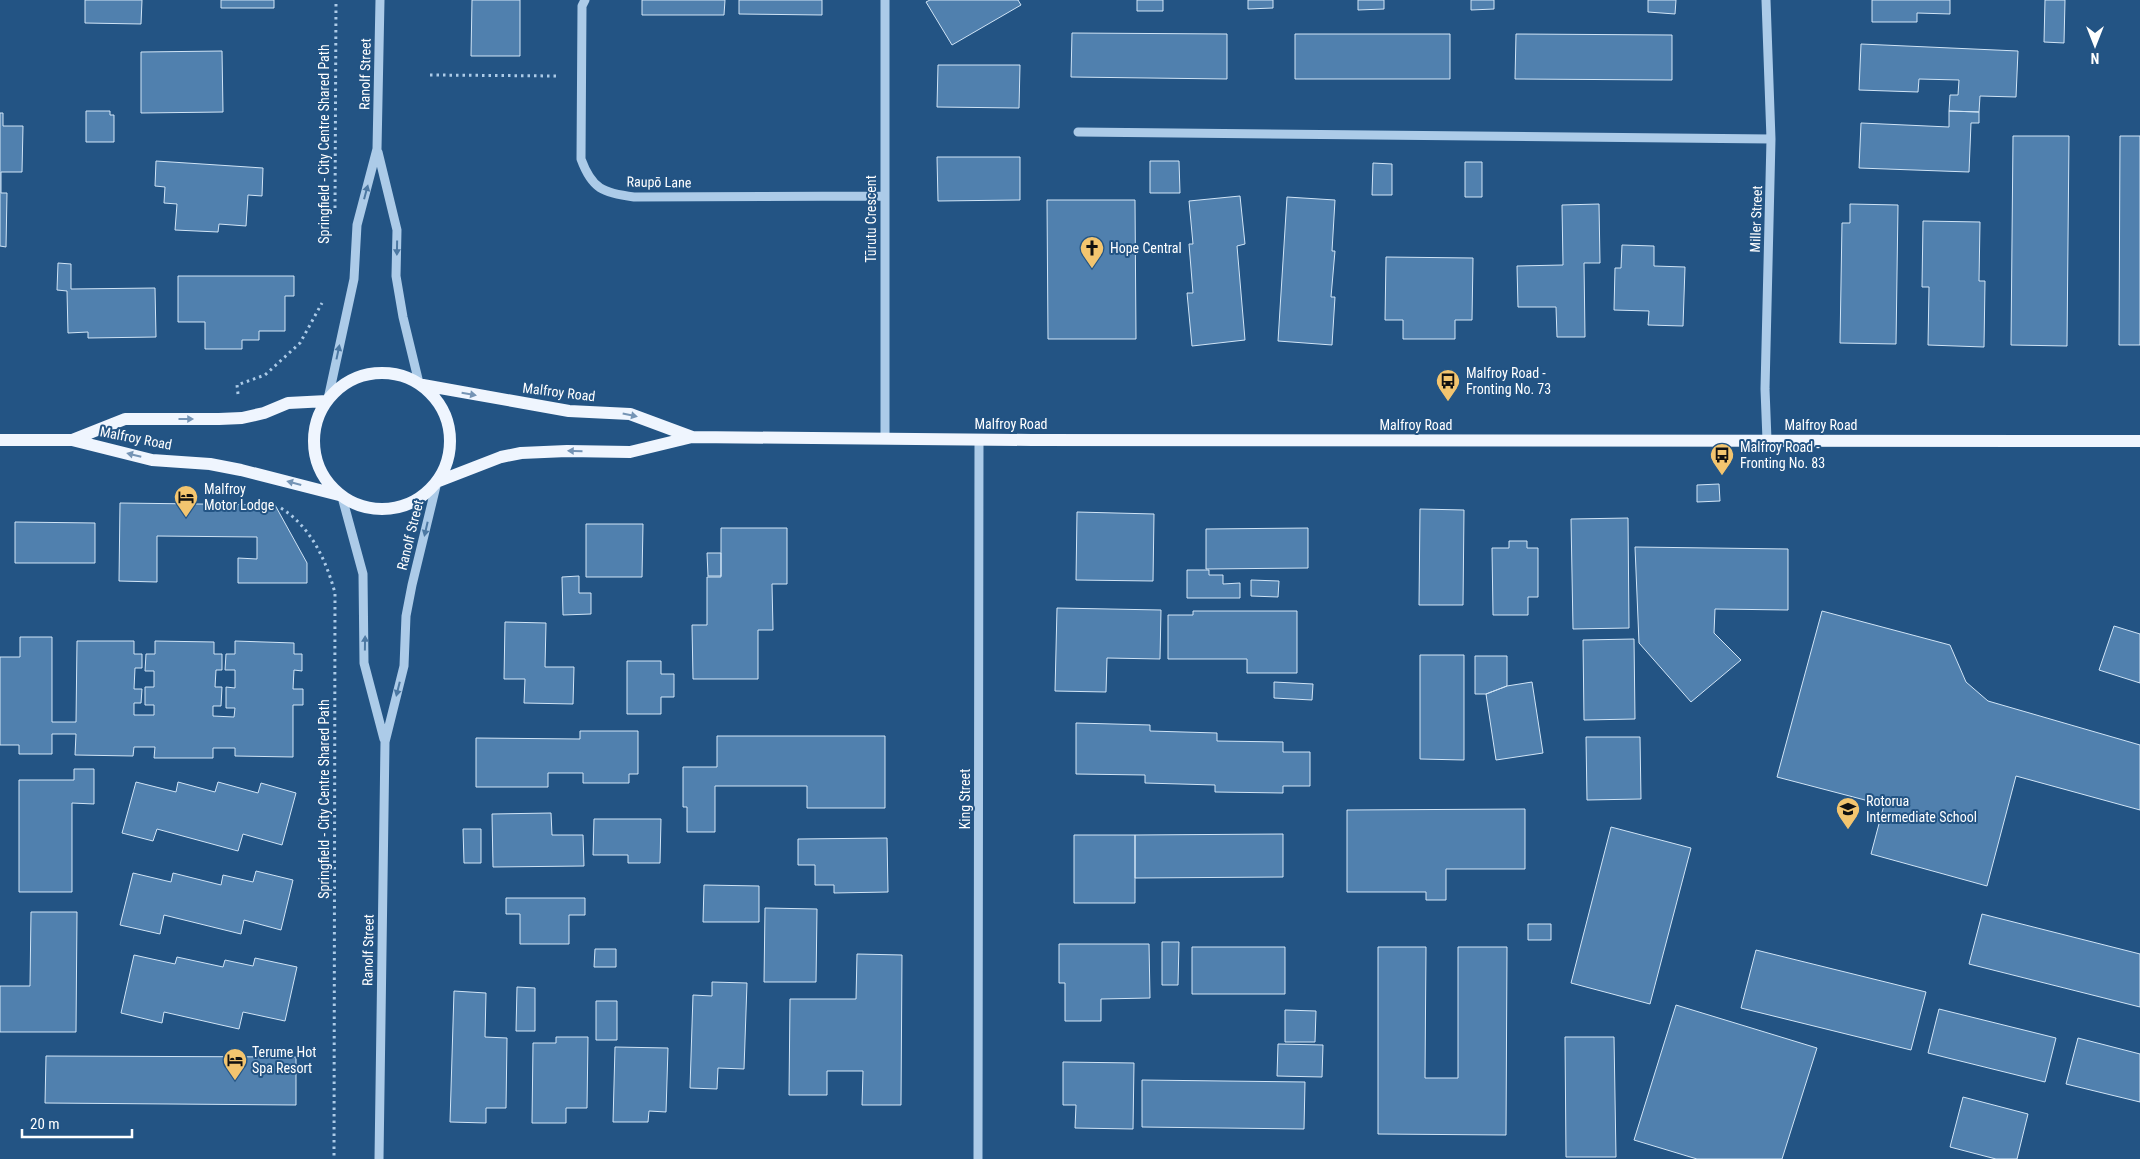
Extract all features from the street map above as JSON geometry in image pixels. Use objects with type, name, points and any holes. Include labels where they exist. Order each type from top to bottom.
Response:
[{"type":"main road","points":[[387,373],[404,377],[420,384],[434,397],[444,412],[450,429],[450,447],[447,464],[438,481],[425,495],[410,504],[393,509],[375,509],[358,506],[342,496],[326,480],[317,462],[313,441],[317,420],[327,400],[347,383],[370,374],[387,373]]},
{"type":"main road","name":"Malfroy Road","points":[[420,384],[569,411],[630,414],[692,436]]},
{"type":"main road","name":"Malfroy Road","points":[[72,440],[125,419],[242,418],[264,413],[288,403],[327,400]]},
{"type":"main road","name":"Malfroy Road","points":[[438,481],[501,457],[521,453],[567,451],[630,452],[692,436],[979,439],[2140,441]]},
{"type":"main road","name":"Malfroy Road","points":[[0,440],[72,440],[152,460],[210,464],[241,470],[342,496]]},
{"type":"street","name":"Ranolf Street","points":[[327,400],[354,279],[357,226],[377,149],[380,0]]},
{"type":"street","name":"Raupō Lane","points":[[585,0],[582,6],[581,159],[587,175],[597,188],[613,194],[634,197],[884,196]]},
{"type":"street","name":"Tūrutu Crescent","points":[[885,0],[885,438]]},
{"type":"street","name":"Miller Street","points":[[1766,0],[1771,139],[1766,389],[1767,440]]},
{"type":"street","points":[[1078,132],[1771,139]]},
{"type":"street","name":"Ranolf Street","points":[[377,149],[397,230],[396,276],[403,317],[420,384]]},
{"type":"street","name":"King Street","points":[[978,1159],[979,439]]},
{"type":"street","name":"Ranolf Street","points":[[379,1159],[385,742],[404,666],[406,616],[412,585],[438,481]]},
{"type":"street","name":"Ranolf Street","points":[[342,496],[348,525],[360,556],[364,574],[364,664],[385,742]]},
{"type":"path","name":"Springfield - City Centre Shared Path","points":[[335,212],[336,0]]},
{"type":"path","points":[[430,75],[560,76]]},
{"type":"path","points":[[239,397],[237,385],[265,375],[300,343],[322,305],[324,296]]},
{"type":"path","name":"Springfield - City Centre Shared Path","points":[[275,505],[288,513],[316,544],[330,574],[334,592],[336,623],[334,1159]]},
{"type":"building","points":[[85,0],[142,0],[141,24],[85,23]]},
{"type":"building","points":[[221,0],[274,0],[274,8],[221,8]]},
{"type":"building","points":[[472,0],[520,0],[520,56],[471,56]]},
{"type":"building","points":[[642,0],[725,0],[724,15],[642,15]]},
{"type":"building","points":[[739,0],[822,0],[822,15],[739,14]]},
{"type":"building","points":[[930,0],[1018,0],[1021,5],[952,45],[926,2]]},
{"type":"building","points":[[1137,0],[1163,0],[1163,11],[1137,11]]},
{"type":"building","points":[[1248,0],[1273,0],[1273,8],[1248,9]]},
{"type":"building","points":[[1358,0],[1384,0],[1384,9],[1358,10]]},
{"type":"building","points":[[1471,0],[1494,0],[1494,9],[1471,10]]},
{"type":"building","points":[[1648,0],[1676,0],[1675,14],[1648,12]]},
{"type":"building","points":[[1872,0],[1950,0],[1950,14],[1917,13],[1917,22],[1872,22]]},
{"type":"building","points":[[2045,0],[2065,0],[2064,43],[2044,42]]},
{"type":"building","points":[[1072,33],[1227,34],[1227,79],[1071,77]]},
{"type":"building","points":[[1295,34],[1450,34],[1450,79],[1295,79]]},
{"type":"building","points":[[1516,34],[1672,35],[1672,80],[1515,79]]},
{"type":"building","points":[[1861,44],[2018,51],[2016,97],[1980,96],[1979,112],[1949,111],[1950,95],[1958,95],[1959,80],[1919,79],[1918,92],[1859,90]]},
{"type":"building","points":[[222,51],[223,112],[141,113],[141,52]]},
{"type":"building","points":[[938,65],[1020,65],[1019,108],[937,107]]},
{"type":"building","points":[[86,111],[110,111],[110,115],[114,115],[114,142],[86,142]]},
{"type":"building","points":[[1949,111],[1979,112],[1979,123],[1971,123],[1969,172],[1859,168],[1861,123],[1949,127]]},
{"type":"building","points":[[0,113],[3,113],[3,126],[23,126],[22,172],[1,172],[1,193],[7,193],[6,247],[0,246]]},
{"type":"building","points":[[2013,136],[2069,136],[2067,346],[2011,345]]},
{"type":"building","points":[[2120,136],[2140,136],[2140,345],[2119,345]]},
{"type":"building","points":[[937,157],[1020,157],[1020,200],[938,201]]},
{"type":"building","points":[[156,161],[263,168],[262,196],[248,195],[246,226],[219,224],[218,232],[175,230],[177,204],[164,203],[165,187],[155,186]]},
{"type":"building","points":[[1150,161],[1179,161],[1180,193],[1150,193]]},
{"type":"building","points":[[1465,162],[1482,162],[1482,197],[1465,197]]},
{"type":"building","points":[[1373,163],[1392,164],[1392,195],[1372,195]]},
{"type":"building","points":[[1240,196],[1245,244],[1237,246],[1245,340],[1192,346],[1187,293],[1193,293],[1189,244],[1193,244],[1189,201]]},
{"type":"building","points":[[1287,197],[1335,200],[1332,251],[1335,251],[1331,297],[1335,297],[1332,345],[1278,341]]},
{"type":"building","name":"Hope Central","points":[[1047,200],[1135,200],[1136,339],[1048,339]]},
{"type":"building","points":[[1599,204],[1600,263],[1584,263],[1585,337],[1557,337],[1556,307],[1518,307],[1517,266],[1563,265],[1562,205]]},
{"type":"building","points":[[1850,204],[1898,205],[1896,344],[1840,343],[1842,223],[1850,223]]},
{"type":"building","points":[[1923,221],[1980,222],[1979,281],[1985,281],[1984,347],[1928,345],[1929,287],[1922,287]]},
{"type":"building","points":[[1622,245],[1654,246],[1654,266],[1685,267],[1683,326],[1648,325],[1649,311],[1614,310],[1615,268],[1621,268]]},
{"type":"building","points":[[1386,257],[1473,258],[1472,320],[1455,320],[1455,339],[1403,339],[1403,320],[1385,320]]},
{"type":"building","points":[[58,263],[71,264],[71,289],[155,288],[156,337],[88,338],[88,332],[68,333],[67,291],[57,290]]},
{"type":"building","points":[[178,276],[294,276],[294,296],[285,296],[285,331],[259,331],[259,340],[242,340],[242,349],[205,349],[205,322],[178,322]]},
{"type":"building","points":[[1719,484],[1720,501],[1697,502],[1697,485]]},
{"type":"building","points":[[120,503],[275,505],[307,563],[307,583],[238,583],[238,558],[257,559],[257,537],[157,536],[157,582],[119,581]]},
{"type":"building","points":[[1420,509],[1464,510],[1463,605],[1419,605]]},
{"type":"building","points":[[1077,512],[1154,514],[1153,581],[1076,580]]},
{"type":"building","points":[[1628,518],[1629,628],[1573,629],[1571,519]]},
{"type":"building","points":[[15,522],[95,523],[95,563],[15,563]]},
{"type":"building","points":[[586,524],[643,524],[642,577],[586,577]]},
{"type":"building","points":[[721,528],[787,528],[787,584],[772,584],[773,630],[758,630],[758,679],[693,679],[692,625],[707,625],[707,577],[721,577]]},
{"type":"building","points":[[1308,528],[1308,568],[1206,569],[1206,529]]},
{"type":"building","points":[[1509,541],[1527,541],[1527,548],[1538,548],[1538,597],[1528,597],[1528,615],[1493,615],[1492,548],[1509,548]]},
{"type":"building","points":[[1635,547],[1788,549],[1788,610],[1715,609],[1714,633],[1741,660],[1691,702],[1639,643]]},
{"type":"building","points":[[707,553],[721,553],[721,576],[708,576]]},
{"type":"building","points":[[1187,570],[1209,570],[1209,575],[1223,575],[1223,584],[1240,583],[1240,598],[1187,598]]},
{"type":"building","points":[[579,576],[579,593],[591,593],[591,614],[563,615],[562,577]]},
{"type":"building","points":[[1251,580],[1279,581],[1278,597],[1251,596]]},
{"type":"building","points":[[1057,608],[1161,610],[1160,659],[1107,658],[1106,692],[1055,691]]},
{"type":"building","points":[[1193,611],[1297,611],[1297,673],[1247,673],[1247,659],[1168,659],[1168,615],[1193,615]]},
{"type":"building","points":[[1822,611],[1950,645],[1966,682],[1988,701],[2140,745],[2140,810],[2016,776],[1987,886],[1871,854],[1884,805],[1777,777]]},
{"type":"building","points":[[505,622],[546,623],[545,667],[574,667],[573,704],[524,703],[525,679],[504,679]]},
{"type":"building","points":[[2114,626],[2140,634],[2140,683],[2099,670]]},
{"type":"building","points":[[20,637],[52,637],[52,722],[76,722],[77,641],[134,641],[134,654],[142,654],[142,668],[135,668],[134,689],[142,689],[141,703],[134,703],[134,715],[154,715],[154,705],[145,705],[145,687],[154,687],[154,671],[145,671],[146,654],[155,654],[155,641],[214,642],[214,654],[222,654],[222,670],[216,670],[215,687],[222,687],[221,706],[213,706],[213,716],[234,717],[235,708],[226,708],[226,687],[235,688],[235,670],[225,670],[226,654],[235,654],[235,641],[294,643],[294,654],[302,654],[302,671],[294,670],[293,689],[303,689],[303,705],[293,705],[293,757],[235,756],[235,748],[213,748],[213,758],[154,758],[155,747],[134,747],[133,756],[75,755],[76,734],[52,734],[52,754],[19,754],[19,745],[0,745],[0,657],[20,657]]},
{"type":"building","points":[[1634,639],[1635,719],[1584,720],[1583,640]]},
{"type":"building","points":[[1420,655],[1464,655],[1464,760],[1420,759]]},
{"type":"building","points":[[1475,656],[1507,656],[1507,686],[1486,694],[1475,694]]},
{"type":"building","points":[[627,661],[661,661],[661,674],[674,674],[674,697],[661,697],[661,714],[627,714]]},
{"type":"building","points":[[1274,682],[1313,684],[1312,700],[1274,698]]},
{"type":"building","points":[[1532,682],[1543,753],[1496,760],[1486,694],[1507,686]]},
{"type":"building","points":[[1076,723],[1150,725],[1150,731],[1217,733],[1217,741],[1283,742],[1283,752],[1310,752],[1310,786],[1283,786],[1283,793],[1215,792],[1215,785],[1145,783],[1145,775],[1076,774]]},
{"type":"building","points":[[580,731],[638,731],[638,774],[629,774],[629,783],[583,783],[583,773],[548,773],[548,787],[476,787],[476,738],[580,739]]},
{"type":"building","points":[[717,736],[885,736],[885,808],[807,808],[807,786],[715,786],[715,832],[687,832],[687,807],[683,807],[683,767],[717,767]]},
{"type":"building","points":[[1586,737],[1640,737],[1641,799],[1587,800]]},
{"type":"building","points":[[74,769],[94,769],[94,804],[72,803],[72,892],[19,892],[19,780],[74,780]]},
{"type":"building","points":[[136,782],[176,792],[178,782],[215,792],[218,782],[258,793],[261,783],[296,793],[282,845],[243,834],[238,851],[157,829],[153,841],[122,833]]},
{"type":"building","points":[[1525,809],[1525,869],[1446,869],[1446,900],[1426,900],[1426,892],[1347,892],[1347,810]]},
{"type":"building","points":[[551,813],[552,835],[583,835],[584,866],[493,867],[492,814]]},
{"type":"building","points":[[594,819],[661,819],[660,863],[628,863],[628,855],[593,855]]},
{"type":"building","points":[[1611,827],[1691,848],[1650,1004],[1571,983]]},
{"type":"building","points":[[463,829],[481,829],[481,863],[464,863]]},
{"type":"building","points":[[1283,834],[1283,877],[1135,878],[1135,835]]},
{"type":"building","points":[[1074,835],[1135,835],[1135,903],[1074,903]]},
{"type":"building","points":[[887,838],[888,892],[834,893],[834,885],[815,885],[815,865],[798,865],[798,839]]},
{"type":"building","points":[[256,871],[293,880],[281,930],[244,920],[241,934],[164,915],[160,934],[120,925],[133,873],[171,882],[173,873],[221,885],[223,875],[253,882]]},
{"type":"building","points":[[704,885],[759,886],[759,922],[703,922]]},
{"type":"building","points":[[506,898],[585,898],[585,915],[569,915],[569,944],[520,944],[520,914],[506,914]]},
{"type":"building","points":[[765,908],[817,909],[816,982],[764,982]]},
{"type":"building","points":[[31,912],[77,912],[76,1032],[0,1032],[0,986],[30,986]]},
{"type":"building","points":[[1982,914],[2140,954],[2140,1007],[1969,964]]},
{"type":"building","points":[[1528,924],[1551,924],[1551,940],[1528,940]]},
{"type":"building","points":[[1162,942],[1179,942],[1178,985],[1162,985]]},
{"type":"building","points":[[1059,944],[1149,944],[1150,998],[1101,999],[1101,1021],[1065,1021],[1065,983],[1059,983]]},
{"type":"building","points":[[1192,947],[1285,947],[1285,994],[1192,994]]},
{"type":"building","points":[[1378,947],[1426,947],[1425,1078],[1458,1078],[1458,947],[1507,947],[1506,1135],[1378,1134]]},
{"type":"building","points":[[595,949],[616,949],[616,967],[594,967]]},
{"type":"building","points":[[1756,950],[1926,992],[1911,1050],[1741,1008]]},
{"type":"building","points":[[857,954],[902,955],[901,1105],[862,1105],[863,1071],[827,1071],[827,1095],[789,1095],[790,999],[856,999]]},
{"type":"building","points":[[134,955],[175,964],[177,957],[223,967],[225,960],[253,966],[255,958],[297,967],[285,1021],[243,1012],[239,1029],[164,1012],[162,1023],[121,1013]]},
{"type":"building","points":[[712,982],[747,983],[744,1069],[718,1068],[717,1089],[690,1088],[693,995],[712,996]]},
{"type":"building","points":[[517,987],[535,988],[535,1031],[516,1031]]},
{"type":"building","points":[[454,991],[486,993],[485,1037],[507,1038],[506,1108],[486,1108],[486,1123],[450,1122]]},
{"type":"building","points":[[596,1001],[617,1001],[617,1040],[596,1040]]},
{"type":"building","points":[[1676,1005],[1817,1048],[1782,1159],[1697,1159],[1634,1140]]},
{"type":"building","points":[[1939,1009],[2056,1038],[2045,1082],[1928,1053]]},
{"type":"building","points":[[1285,1010],[1316,1011],[1315,1042],[1285,1042]]},
{"type":"building","points":[[556,1037],[588,1037],[587,1108],[566,1108],[566,1123],[532,1123],[533,1043],[556,1043]]},
{"type":"building","points":[[1565,1037],[1614,1037],[1616,1157],[1566,1157]]},
{"type":"building","points":[[2078,1038],[2140,1054],[2140,1102],[2066,1084]]},
{"type":"building","points":[[1278,1044],[1323,1045],[1322,1077],[1277,1076]]},
{"type":"building","points":[[615,1047],[668,1048],[666,1112],[649,1111],[648,1122],[613,1122]]},
{"type":"building","points":[[46,1056],[296,1057],[296,1105],[45,1103]]},
{"type":"building","points":[[1063,1062],[1134,1063],[1133,1129],[1075,1128],[1076,1105],[1063,1105]]},
{"type":"building","points":[[1142,1080],[1305,1082],[1304,1129],[1142,1127]]},
{"type":"building","points":[[1963,1097],[2028,1114],[2017,1159],[1996,1159],[1950,1147]]},
{"type":"place","name":"Hope Central","points":[[1092,269]]},
{"type":"place","name":"Malfroy Road - Fronting No. 73","points":[[1448,402]]},
{"type":"place","name":"Malfroy Road - Fronting No. 83","points":[[1722,476]]},
{"type":"place","name":"Malfroy Motor Lodge","points":[[186,518]]},
{"type":"place","name":"Rotorua Intermediate School","points":[[1848,830]]},
{"type":"place","name":"Terume Hot Spa Resort","points":[[235,1081]]}]
